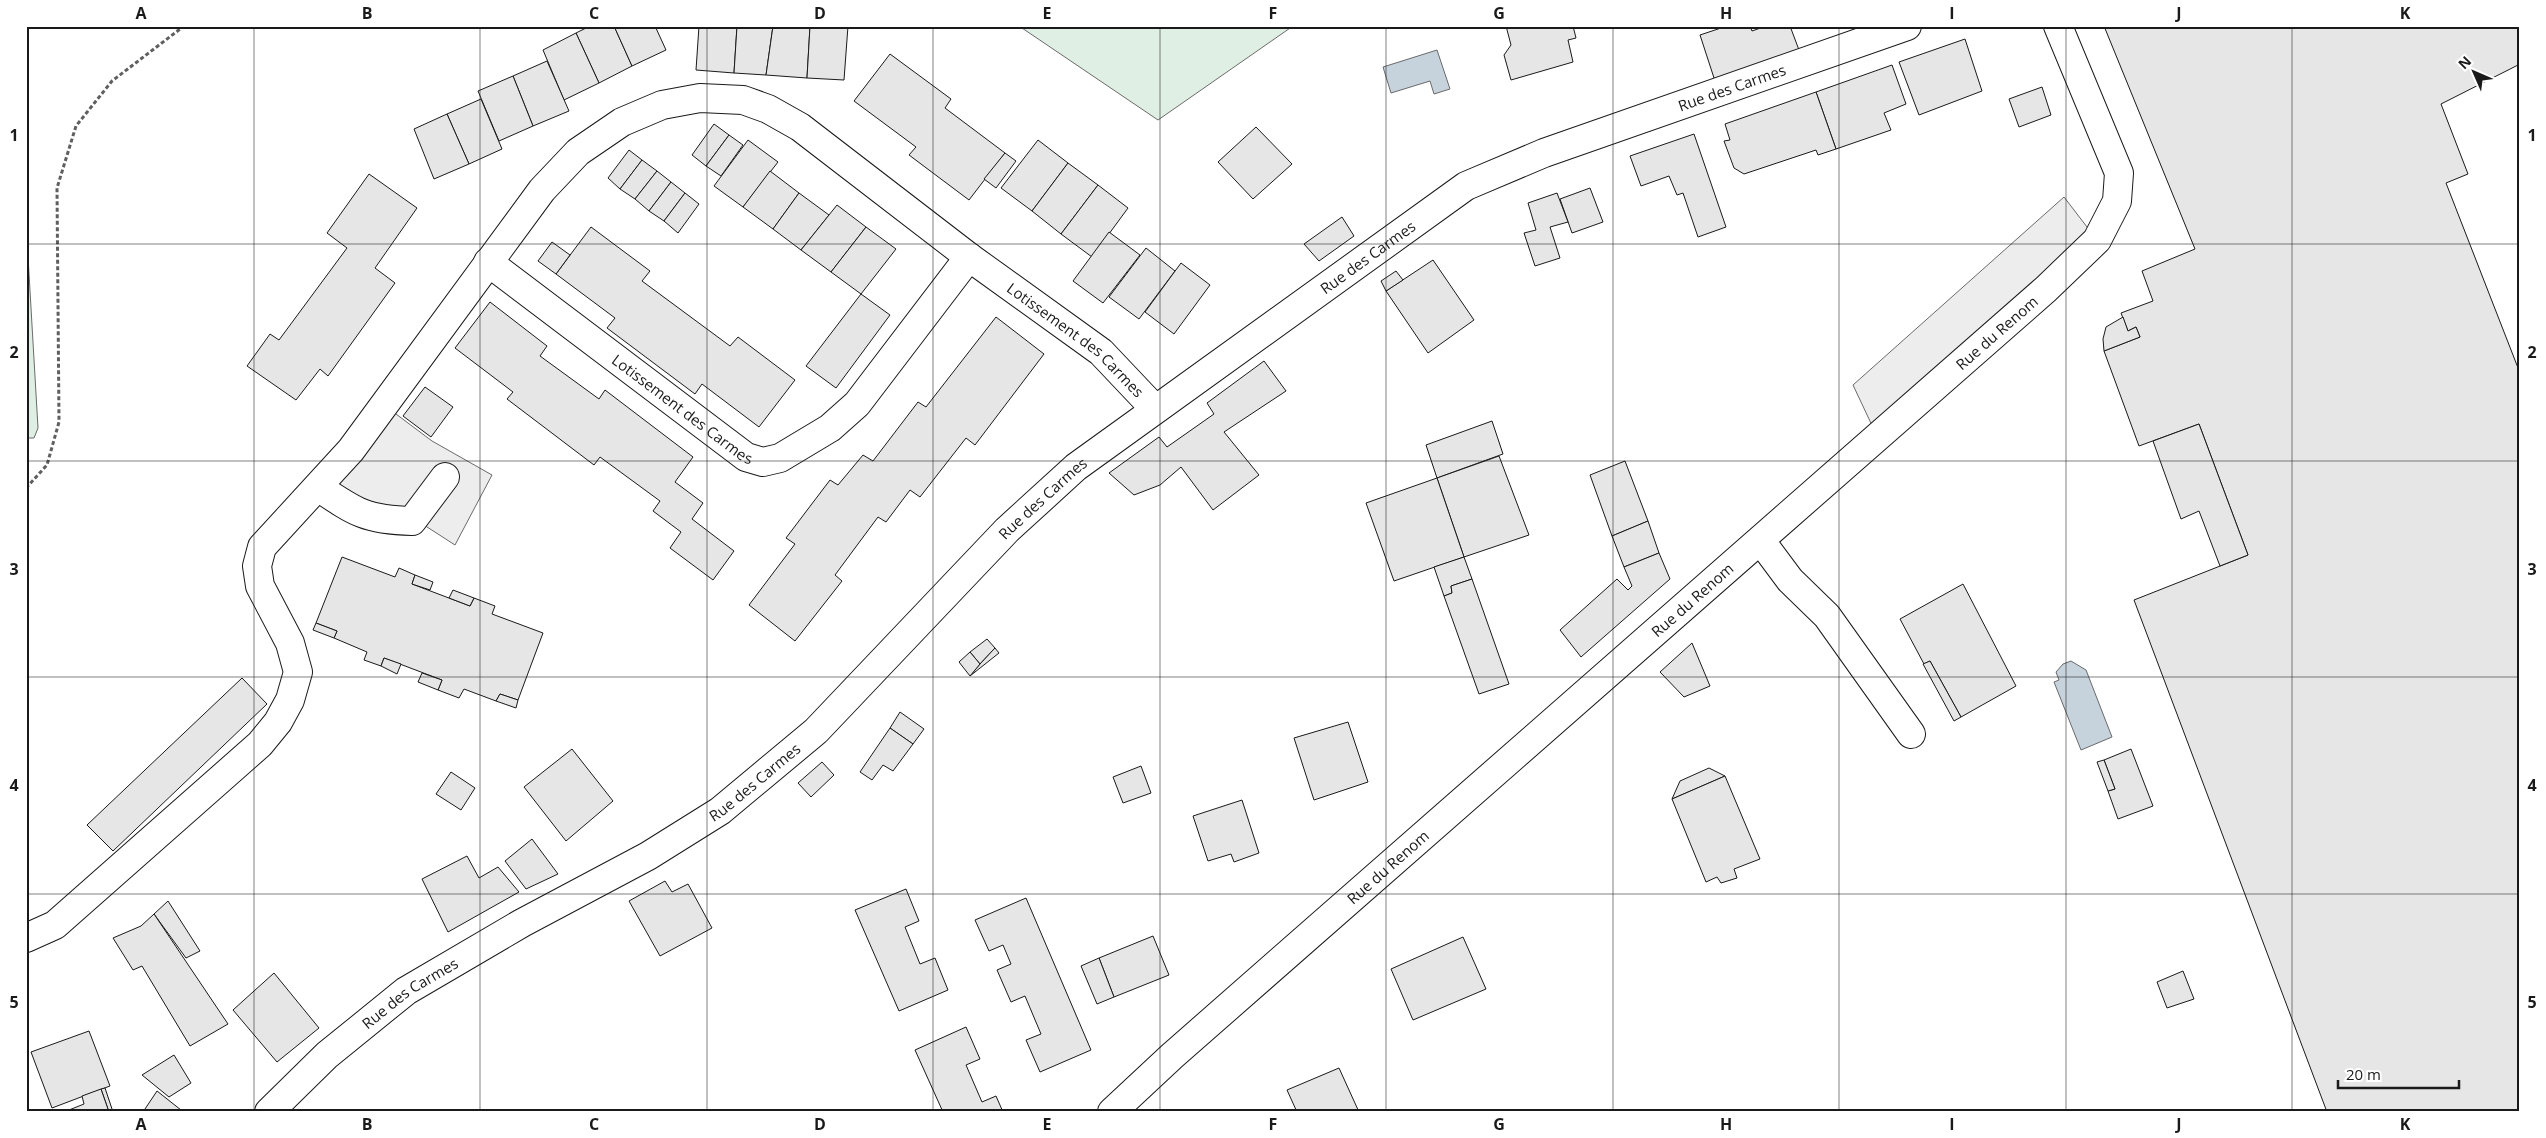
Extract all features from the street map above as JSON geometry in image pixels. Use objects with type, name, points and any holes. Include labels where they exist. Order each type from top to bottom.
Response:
[{"type":"street","name":"Rue des Carmes","points":[[269,1112],[327,1055],[406,991],[522,923],[648,856],[720,811],[816,731],[880,666],[1007,530],[1076,467],[1466,186],[1544,153],[1907,26]]},
{"type":"street","name":"Rue du Renom","points":[[1112,1112],[1180,1049],[2046,289],[2097,240],[2116,202],[2119,173],[2058,26]]},
{"type":"street","name":"Lotissement des Carmes","points":[[26,938],[55,925],[260,744],[278,722],[290,700],[298,672],[290,643],[260,586],[257,566],[262,547],[351,450],[542,190],[578,152],[622,122],[662,105],[700,98],[743,100],[768,109],[800,127],[969,257],[1101,352],[1156,409]]},
{"type":"street","name":"Lotissement des Carmes","points":[[488,262],[746,456],[763,462],[780,458],[830,428],[857,404],[969,257]]},
{"type":"street","points":[[318,487],[355,512],[384,520],[412,521],[445,477]]},
{"type":"street","points":[[1761,541],[1790,580],[1827,616],[1911,734]]},
{"type":"path","points":[[26,488],[47,465],[59,422],[57,188],[76,126],[112,81],[184,26]]},
{"type":"green space","points":[[1019,26],[1293,26],[1158,120]]},
{"type":"green space","points":[[26,222],[38,428],[34,438],[26,438]]},
{"type":"shaded area","points":[[1437,50],[1450,89],[1434,94],[1430,81],[1391,93],[1383,67]]},
{"type":"shaded area","points":[[2064,197],[2097,240],[1877,436],[1853,385]]},
{"type":"shaded area","points":[[384,405],[432,441],[492,475],[455,545],[424,525],[318,487]]},
{"type":"shaded area","points":[[2071,661],[2086,670],[2112,737],[2081,750],[2054,682],[2059,680],[2056,672],[2063,664]]},
{"type":"building","points":[[590,26],[614,26],[632,66],[599,83],[576,33]]},
{"type":"building","points":[[614,26],[655,26],[666,50],[632,66]]},
{"type":"building","points":[[699,26],[737,26],[734,73],[696,70]]},
{"type":"building","points":[[737,26],[773,26],[766,75],[734,73]]},
{"type":"building","points":[[773,26],[810,26],[807,78],[766,75]]},
{"type":"building","points":[[810,26],[848,26],[844,80],[807,78]]},
{"type":"building","points":[[1506,26],[1573,26],[1576,38],[1568,40],[1573,62],[1511,80],[1504,55],[1511,45]]},
{"type":"building","points":[[1727,26],[1750,26],[1752,31],[1766,26],[1790,26],[1799,50],[1715,81],[1700,35]]},
{"type":"building","points":[[2104,26],[2520,26],[2520,64],[2441,104],[2468,174],[2446,183],[2520,373],[2520,1112],[2327,1112],[2134,600],[2248,555],[2199,424],[2139,446],[2104,351],[2140,337],[2136,327],[2128,331],[2121,313],[2153,301],[2142,271],[2195,249]]},
{"type":"building","points":[[576,33],[599,83],[564,100],[543,50]]},
{"type":"building","points":[[1965,39],[1982,91],[1919,115],[1899,62]]},
{"type":"building","points":[[890,54],[951,99],[945,108],[1005,153],[969,200],[909,155],[916,147],[854,101]]},
{"type":"building","points":[[547,61],[569,111],[533,126],[513,76]]},
{"type":"building","points":[[1892,65],[1906,104],[1884,113],[1891,130],[1836,149],[1816,92]]},
{"type":"building","points":[[513,76],[533,126],[499,141],[478,91]]},
{"type":"building","points":[[2042,87],[2051,115],[2019,127],[2009,99]]},
{"type":"building","points":[[1816,92],[1836,149],[1818,155],[1816,150],[1744,174],[1734,168],[1724,141],[1730,140],[1725,124]]},
{"type":"building","points":[[481,99],[502,149],[469,164],[447,114]]},
{"type":"building","points":[[447,114],[469,164],[434,179],[414,129]]},
{"type":"building","points":[[714,124],[729,135],[706,166],[692,155]]},
{"type":"building","points":[[1256,127],[1292,164],[1253,199],[1218,162]]},
{"type":"building","points":[[1694,134],[1726,227],[1698,237],[1683,193],[1677,195],[1669,176],[1641,186],[1630,156]]},
{"type":"building","points":[[729,135],[743,145],[721,176],[706,166]]},
{"type":"building","points":[[748,140],[778,162],[743,207],[714,186]]},
{"type":"building","points":[[1038,140],[1068,163],[1032,211],[1001,188]]},
{"type":"building","points":[[629,150],[642,160],[620,189],[608,178]]},
{"type":"building","points":[[1005,153],[1016,161],[996,188],[984,179]]},
{"type":"building","points":[[642,160],[657,171],[635,199],[620,189]]},
{"type":"building","points":[[1068,163],[1098,185],[1061,234],[1032,211]]},
{"type":"building","points":[[657,171],[671,182],[649,211],[635,199]]},
{"type":"building","points":[[770,171],[799,193],[773,229],[743,207]]},
{"type":"building","points":[[369,174],[417,208],[375,268],[395,283],[328,376],[320,369],[296,400],[247,366],[270,334],[279,340],[347,248],[327,233]]},
{"type":"building","points":[[671,182],[685,193],[664,221],[649,211]]},
{"type":"building","points":[[1098,185],[1128,208],[1092,257],[1061,234]]},
{"type":"building","points":[[1590,188],[1603,222],[1572,233],[1560,199]]},
{"type":"building","points":[[685,193],[699,204],[678,233],[664,221]]},
{"type":"building","points":[[799,193],[829,215],[801,250],[773,229]]},
{"type":"building","points":[[1557,193],[1568,222],[1550,227],[1560,258],[1535,266],[1524,233],[1536,230],[1528,203]]},
{"type":"building","points":[[837,205],[866,227],[831,272],[801,250]]},
{"type":"building","points":[[1342,217],[1354,236],[1319,261],[1304,244]]},
{"type":"building","points":[[591,227],[650,271],[642,281],[730,346],[738,337],[795,380],[759,427],[702,384],[695,394],[607,328],[615,318],[556,274]]},
{"type":"building","points":[[866,227],[896,249],[861,294],[831,272]]},
{"type":"building","points":[[1109,232],[1140,255],[1103,303],[1073,281]]},
{"type":"building","points":[[552,242],[570,255],[556,274],[538,261]]},
{"type":"building","points":[[1146,248],[1175,271],[1139,319],[1109,297]]},
{"type":"building","points":[[1433,260],[1474,320],[1428,353],[1386,291]]},
{"type":"building","points":[[1181,263],[1210,285],[1174,334],[1145,312]]},
{"type":"building","points":[[1396,271],[1403,280],[1386,291],[1381,281]]},
{"type":"building","points":[[861,294],[890,315],[836,388],[806,366]]},
{"type":"building","points":[[490,302],[547,346],[540,356],[599,399],[605,390],[693,457],[675,482],[703,503],[692,519],[734,551],[713,580],[670,548],[681,532],[653,511],[660,501],[600,457],[594,465],[507,399],[513,392],[455,348]]},
{"type":"building","points":[[996,317],[1044,354],[975,445],[966,438],[920,497],[910,490],[886,522],[878,517],[835,575],[842,581],[795,641],[749,605],[795,544],[786,538],[830,480],[838,485],[863,455],[873,461],[918,402],[926,407]]},
{"type":"building","points":[[2123,317],[2128,331],[2136,327],[2140,337],[2104,351],[2103,339],[2106,327]]},
{"type":"building","points":[[1264,361],[1286,391],[1224,432],[1259,475],[1213,510],[1181,467],[1160,485],[1134,495],[1109,473],[1159,437],[1167,447],[1214,414],[1207,403]]},
{"type":"building","points":[[425,387],[453,407],[431,437],[403,416]]},
{"type":"building","points":[[1492,421],[1503,454],[1437,478],[1426,445]]},
{"type":"building","points":[[2199,424],[2248,555],[2220,566],[2199,511],[2181,519],[2153,441]]},
{"type":"building","points":[[1499,456],[1529,535],[1464,557],[1437,478]]},
{"type":"building","points":[[1625,461],[1648,521],[1612,536],[1590,475]]},
{"type":"building","points":[[1437,478],[1464,557],[1394,581],[1366,503]]},
{"type":"building","points":[[1648,521],[1659,553],[1624,567],[1612,536]]},
{"type":"building","points":[[1659,553],[1670,579],[1581,657],[1560,630],[1617,579],[1628,590],[1632,586],[1624,567]]},
{"type":"building","points":[[342,557],[395,577],[399,568],[415,575],[412,584],[470,606],[474,598],[495,606],[492,614],[543,633],[518,700],[500,694],[496,701],[464,689],[459,698],[438,690],[442,680],[384,658],[381,666],[364,660],[367,652],[334,638],[337,631],[316,623]]},
{"type":"building","points":[[1464,557],[1472,579],[1451,586],[1452,593],[1444,596],[1434,567]]},
{"type":"building","points":[[415,575],[433,582],[430,590],[412,584]]},
{"type":"building","points":[[1472,579],[1509,684],[1479,694],[1444,596],[1452,593],[1451,586]]},
{"type":"building","points":[[1963,584],[2016,686],[1961,717],[1930,661],[1924,664],[1900,619]]},
{"type":"building","points":[[453,590],[474,598],[470,606],[449,598]]},
{"type":"building","points":[[316,623],[337,631],[334,638],[313,630]]},
{"type":"building","points":[[987,639],[995,648],[980,664],[970,652]]},
{"type":"building","points":[[1692,643],[1710,686],[1684,697],[1660,672]]},
{"type":"building","points":[[995,648],[999,653],[970,676],[980,664]]},
{"type":"building","points":[[970,652],[980,664],[970,676],[959,662]]},
{"type":"building","points":[[384,658],[401,664],[397,674],[381,666]]},
{"type":"building","points":[[1930,661],[1961,717],[1954,721],[1923,664]]},
{"type":"building","points":[[422,673],[442,680],[438,690],[418,682]]},
{"type":"building","points":[[242,678],[267,704],[113,851],[87,825]]},
{"type":"building","points":[[500,694],[518,700],[516,708],[496,701]]},
{"type":"building","points":[[900,712],[924,729],[913,744],[890,728]]},
{"type":"building","points":[[1348,722],[1368,782],[1314,800],[1294,738]]},
{"type":"building","points":[[890,728],[913,744],[893,771],[883,765],[872,780],[860,772]]},
{"type":"building","points":[[572,749],[613,801],[566,841],[524,787]]},
{"type":"building","points":[[2131,749],[2153,806],[2118,819],[2108,791],[2115,789],[2104,760]]},
{"type":"building","points":[[2104,760],[2115,789],[2108,791],[2097,762]]},
{"type":"building","points":[[822,762],[834,775],[811,797],[798,783]]},
{"type":"building","points":[[1141,766],[1151,793],[1123,803],[1113,777]]},
{"type":"building","points":[[1709,768],[1725,776],[1672,799],[1680,781]]},
{"type":"building","points":[[451,772],[475,788],[461,810],[436,794]]},
{"type":"building","points":[[1725,776],[1760,859],[1734,869],[1737,878],[1721,883],[1717,877],[1706,882],[1672,799]]},
{"type":"building","points":[[1242,800],[1259,853],[1234,862],[1231,854],[1208,861],[1193,816]]},
{"type":"building","points":[[532,839],[558,874],[526,889],[505,861]]},
{"type":"building","points":[[467,856],[479,878],[498,867],[519,892],[448,932],[422,879]]},
{"type":"building","points":[[665,881],[672,892],[688,884],[712,928],[660,956],[629,901]]},
{"type":"building","points":[[906,889],[919,921],[905,927],[920,964],[935,958],[948,990],[899,1011],[855,910]]},
{"type":"building","points":[[1026,898],[1091,1050],[1040,1072],[1026,1040],[1041,1034],[1025,996],[1011,1002],[997,970],[1011,964],[1003,945],[989,951],[975,920]]},
{"type":"building","points":[[168,901],[200,951],[186,958],[154,914]]},
{"type":"building","points":[[154,914],[228,1024],[190,1046],[142,966],[133,970],[113,938],[141,926]]},
{"type":"building","points":[[1153,936],[1169,975],[1114,997],[1099,958]]},
{"type":"building","points":[[1463,937],[1486,989],[1413,1020],[1391,969]]},
{"type":"building","points":[[1099,958],[1114,997],[1097,1004],[1081,966]]},
{"type":"building","points":[[2183,971],[2194,999],[2167,1008],[2157,982]]},
{"type":"building","points":[[274,973],[319,1028],[277,1062],[233,1010]]},
{"type":"building","points":[[966,1027],[980,1059],[966,1065],[982,1102],[996,1096],[1003,1112],[943,1112],[915,1050]]},
{"type":"building","points":[[89,1031],[110,1086],[52,1108],[31,1052]]},
{"type":"building","points":[[174,1055],[191,1083],[169,1097],[142,1075]]},
{"type":"building","points":[[1339,1068],[1359,1112],[1297,1112],[1287,1090]]},
{"type":"building","points":[[105,1088],[113,1112],[109,1112],[101,1089]]},
{"type":"building","points":[[101,1089],[109,1112],[64,1112],[84,1104],[82,1096]]},
{"type":"building","points":[[157,1091],[181,1110],[180,1112],[143,1112]]}]
